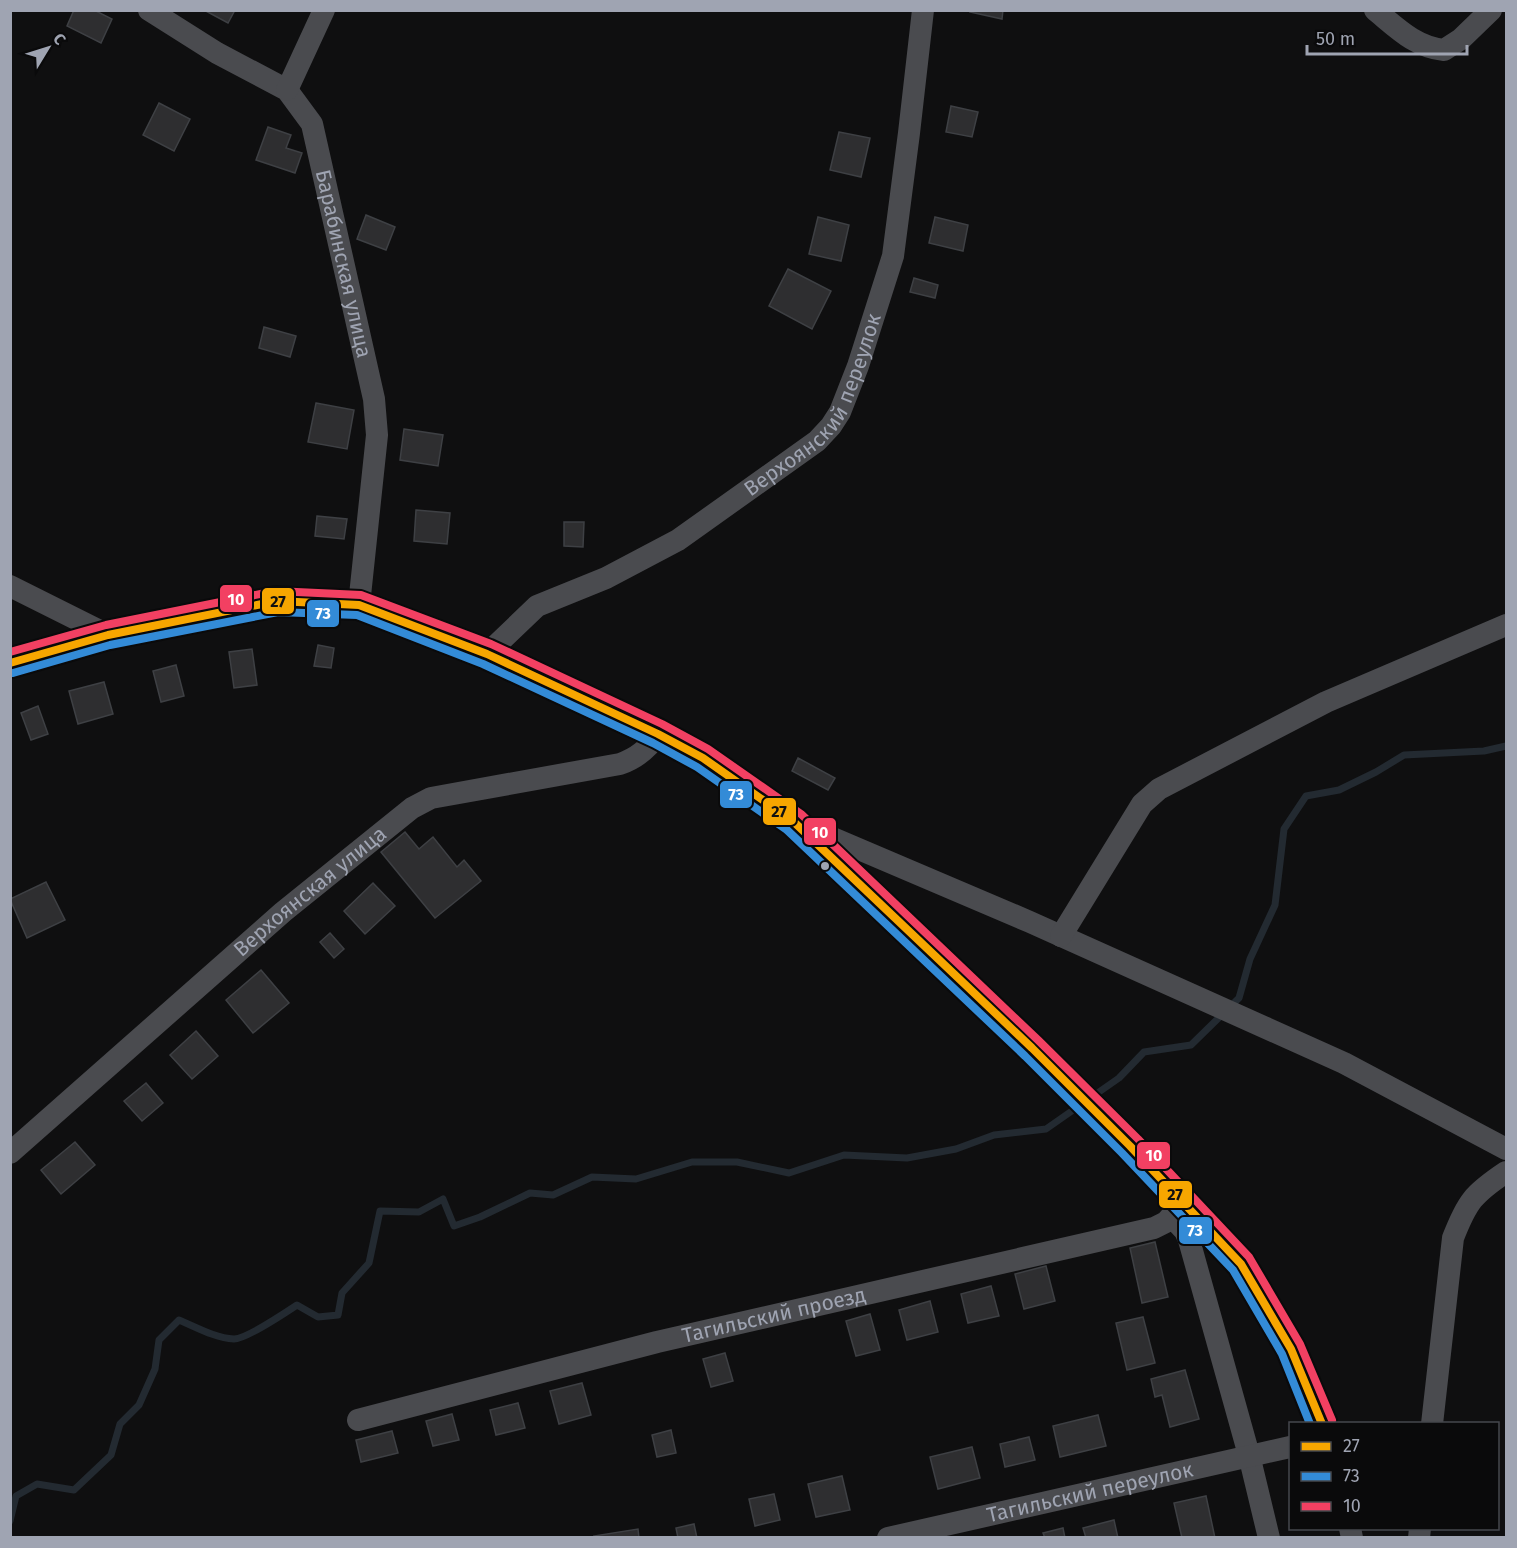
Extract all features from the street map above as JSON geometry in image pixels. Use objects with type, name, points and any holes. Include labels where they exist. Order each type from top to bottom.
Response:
[{"type":"street","name":"Барабинская улица","points":[[149,10],[218,53],[287,90],[312,124],[374,399],[377,435],[359,604]]},
{"type":"street","points":[[287,90],[324,10]]},
{"type":"street","name":"Верхоянский переулок","points":[[487,654],[537,606],[606,578],[678,540],[818,441],[831,426],[840,412],[858,366],[893,256],[923,10]]},
{"type":"street","points":[[1375,10],[1415,42],[1430,49],[1444,50],[1461,39],[1491,10]]},
{"type":"street","points":[[10,586],[108,635]]},
{"type":"street","points":[[10,663],[108,635],[277,601],[359,604],[487,654],[658,734],[703,758],[794,822],[1032,1048],[1130,1146],[1178,1210],[1241,1264],[1291,1348],[1321,1422]]},
{"type":"street","points":[[1061,936],[1142,804],[1159,789],[1326,702],[1506,625]]},
{"type":"street","name":"Верхоянская улица","points":[[10,1153],[284,912],[412,808],[431,798],[620,764],[633,760],[641,754],[658,734]]},
{"type":"street","points":[[794,822],[1061,936],[1344,1063],[1506,1149]]},
{"type":"street","points":[[1432,1422],[1453,1238],[1463,1212],[1481,1189],[1506,1172]]},
{"type":"street","points":[[1178,1210],[1189,1240],[1249,1455],[1269,1538]]},
{"type":"street","name":"Тагильский проезд","points":[[358,1420],[657,1342],[1154,1228],[1178,1210]]},
{"type":"street","name":"Тагильский переулок","points":[[888,1538],[1289,1447]]},
{"type":"building","points":[[74,10],[94,10],[112,19],[101,43],[67,26]]},
{"type":"building","points":[[204,10],[235,10],[228,23]]},
{"type":"building","points":[[971,10],[1003,10],[1002,19],[970,12]]},
{"type":"building","points":[[159,103],[190,119],[174,151],[143,135]]},
{"type":"building","points":[[951,106],[978,112],[972,137],[946,132]]},
{"type":"building","points":[[268,127],[291,135],[286,148],[302,153],[295,173],[256,160]]},
{"type":"building","points":[[839,132],[870,138],[861,177],[830,170]]},
{"type":"building","points":[[366,215],[395,227],[386,250],[357,239]]},
{"type":"building","points":[[818,217],[849,225],[841,261],[809,254]]},
{"type":"building","points":[[935,217],[968,225],[963,251],[929,243]]},
{"type":"building","points":[[788,269],[831,291],[812,329],[769,306]]},
{"type":"building","points":[[914,278],[938,285],[935,298],[910,292]]},
{"type":"building","points":[[264,327],[296,336],[290,357],[259,348]]},
{"type":"building","points":[[316,403],[354,410],[347,449],[308,442]]},
{"type":"building","points":[[404,429],[443,435],[438,466],[400,460]]},
{"type":"building","points":[[416,510],[450,513],[447,544],[414,541]]},
{"type":"building","points":[[317,516],[347,519],[344,539],[315,536]]},
{"type":"building","points":[[564,522],[584,522],[583,547],[564,546]]},
{"type":"building","points":[[318,645],[334,648],[331,668],[314,666]]},
{"type":"building","points":[[252,649],[257,685],[234,688],[229,652]]},
{"type":"building","points":[[176,665],[184,696],[161,702],[153,671]]},
{"type":"building","points":[[104,682],[113,714],[78,724],[69,691]]},
{"type":"building","points":[[38,706],[48,734],[31,740],[21,713]]},
{"type":"building","points":[[798,758],[835,778],[828,790],[792,771]]},
{"type":"building","points":[[405,832],[419,849],[433,837],[457,867],[464,860],[481,881],[435,918],[381,852]]},
{"type":"building","points":[[46,882],[65,920],[27,938],[10,899]]},
{"type":"building","points":[[373,883],[395,906],[365,934],[344,911]]},
{"type":"building","points":[[330,933],[344,949],[334,958],[320,942]]},
{"type":"building","points":[[261,970],[289,1003],[253,1033],[226,1000]]},
{"type":"building","points":[[196,1031],[218,1056],[192,1079],[170,1055]]},
{"type":"building","points":[[146,1083],[163,1103],[142,1121],[124,1101]]},
{"type":"building","points":[[75,1142],[95,1165],[61,1194],[41,1170]]},
{"type":"building","points":[[1155,1242],[1168,1297],[1142,1303],[1130,1248]]},
{"type":"building","points":[[1046,1266],[1055,1301],[1024,1309],[1015,1274]]},
{"type":"building","points":[[991,1286],[999,1316],[968,1323],[961,1294]]},
{"type":"building","points":[[930,1301],[938,1332],[907,1340],[899,1310]]},
{"type":"building","points":[[870,1314],[880,1350],[856,1356],[846,1321]]},
{"type":"building","points":[[1143,1317],[1155,1363],[1127,1370],[1116,1323]]},
{"type":"building","points":[[725,1353],[733,1381],[711,1387],[703,1359]]},
{"type":"building","points":[[1185,1370],[1199,1419],[1170,1427],[1162,1395],[1155,1397],[1151,1379]]},
{"type":"building","points":[[582,1383],[591,1415],[559,1424],[550,1391]]},
{"type":"building","points":[[518,1403],[525,1428],[496,1435],[490,1410]]},
{"type":"building","points":[[452,1414],[459,1440],[433,1446],[426,1421]]},
{"type":"building","points":[[1098,1415],[1106,1446],[1060,1457],[1053,1426]]},
{"type":"building","points":[[671,1430],[676,1453],[657,1457],[652,1435]]},
{"type":"building","points":[[392,1431],[398,1453],[361,1462],[356,1440]]},
{"type":"building","points":[[1029,1437],[1035,1460],[1005,1467],[1000,1444]]},
{"type":"building","points":[[972,1447],[980,1478],[938,1489],[930,1457]]},
{"type":"building","points":[[842,1476],[850,1510],[816,1517],[808,1484]]},
{"type":"building","points":[[774,1494],[780,1520],[755,1526],[749,1499]]},
{"type":"building","points":[[1206,1496],[1215,1538],[1182,1538],[1174,1503]]},
{"type":"building","points":[[1114,1520],[1118,1538],[1086,1538],[1083,1528]]},
{"type":"building","points":[[694,1524],[697,1538],[678,1538],[676,1528]]},
{"type":"building","points":[[1063,1528],[1065,1538],[1045,1538],[1043,1533]]},
{"type":"building","points":[[638,1529],[639,1538],[595,1538],[594,1536]]},
{"type":"waterway","points":[[10,1521],[16,1496],[37,1484],[74,1490],[111,1455],[120,1424],[139,1405],[155,1369],[159,1340],[179,1320],[213,1334],[234,1339],[256,1330],[297,1305],[318,1317],[338,1315],[342,1293],[369,1263],[380,1211],[419,1212],[443,1199],[454,1226],[480,1217],[530,1193],[553,1195],[592,1177],[636,1179],[692,1162],[737,1162],[789,1173],[844,1155],[907,1158],[956,1149],[994,1135],[1046,1129],[1119,1078],[1144,1052],[1191,1045],[1239,998],[1250,959],[1275,905],[1284,829],[1306,796],[1339,790],[1404,755],[1484,751],[1506,746]]},
{"type":"transit line","name":"10","points":[[10,652],[106,625],[275,591],[361,595],[491,644],[662,724],[708,749],[801,814],[1039,1041],[1138,1139],[1249,1257],[1300,1344],[1332,1420]]},
{"type":"transit line","name":"27","points":[[10,663],[108,635],[277,601],[359,605],[487,654],[658,734],[703,758],[794,822],[1032,1048],[1130,1146],[1241,1264],[1291,1349],[1321,1422]]},
{"type":"transit line","name":"73","points":[[13,673],[110,645],[278,612],[357,615],[483,664],[653,743],[697,767],[787,830],[1025,1056],[1122,1153],[1233,1270],[1282,1354],[1309,1422]]}]
